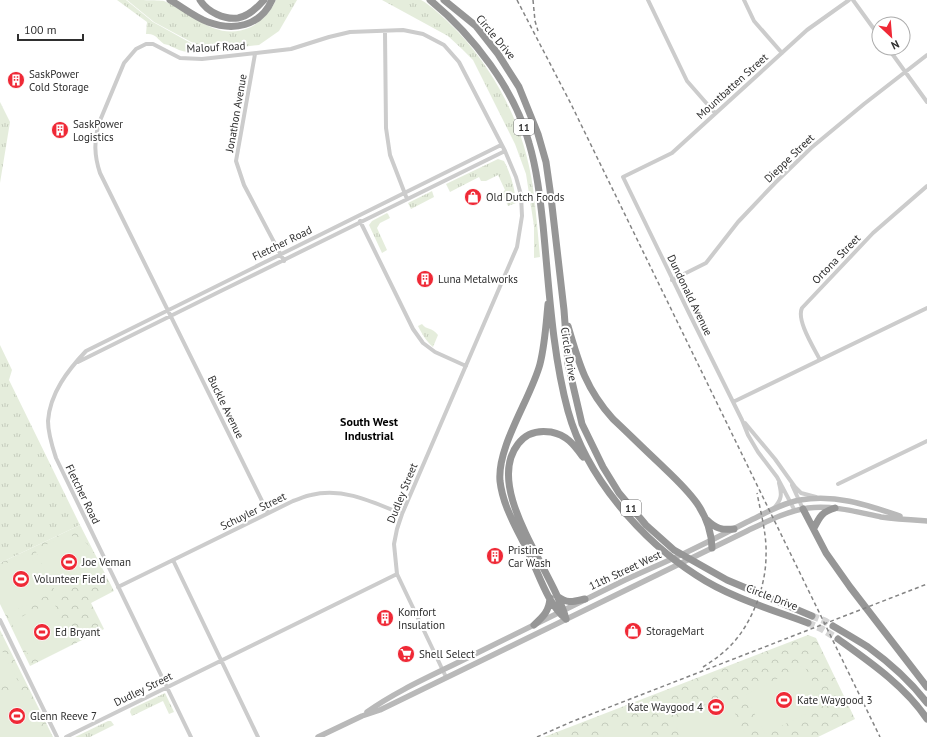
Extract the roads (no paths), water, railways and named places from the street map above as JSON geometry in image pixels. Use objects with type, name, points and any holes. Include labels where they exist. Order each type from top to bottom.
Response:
[{"type":"highway","points":[[170,0],[207,22],[227,26],[242,26],[251,22],[261,15],[272,0]]},
{"type":"highway","points":[[200,0],[203,6],[215,13],[226,17],[238,18],[257,8],[264,0]]},
{"type":"highway","name":"Circle Drive","points":[[430,0],[445,12],[479,50],[500,79],[521,119],[529,143],[540,198],[556,353],[568,410],[575,433],[603,483],[619,506],[645,534],[659,548],[695,575],[723,590],[808,623]]},
{"type":"highway","name":"Circle Drive","points":[[444,0],[476,26],[498,54],[519,87],[538,134],[546,162],[564,310],[568,364],[582,424],[603,467],[619,493],[646,525],[674,550],[727,580],[812,616]]},
{"type":"highway","points":[[450,0],[476,26]]},
{"type":"highway","points":[[549,284],[545,337],[540,365],[504,450],[500,480],[507,509],[566,619]]},
{"type":"highway","points":[[564,310],[578,360],[586,380],[603,407],[690,493],[713,526],[722,530],[734,529]]},
{"type":"highway","points":[[585,599],[568,602],[553,596],[511,497],[508,479],[510,460],[517,445],[527,436],[541,431],[558,433],[568,439],[576,447],[603,483]]},
{"type":"highway","points":[[814,528],[825,511],[835,508]]},
{"type":"highway","points":[[803,509],[826,553],[850,587],[927,687]]},
{"type":"highway","points":[[706,518],[712,540],[712,548]]},
{"type":"highway","points":[[534,625],[546,613],[553,596]]},
{"type":"highway","points":[[833,626],[868,647],[889,664],[915,688],[927,703]]},
{"type":"highway","points":[[838,639],[875,665],[901,689],[927,719]]},
{"type":"main road","name":"11th Street West","points":[[362,716],[377,705],[443,670],[585,599],[693,550],[772,510],[798,500],[820,498],[843,500],[866,504],[908,519]]},
{"type":"main road","name":"11th Street West","points":[[318,737],[362,716],[380,710],[764,523],[795,511],[803,509],[835,508],[882,517],[927,521]]},
{"type":"street","points":[[648,0],[688,81],[715,113]]},
{"type":"street","points":[[744,0],[754,21],[782,53]]},
{"type":"street","name":"Mountbatten Street","points":[[623,177],[672,152],[807,30],[849,0]]},
{"type":"street","points":[[853,0],[871,25]]},
{"type":"street","name":"Malouf Road","points":[[168,309],[96,163],[95,142],[99,123],[121,68],[127,58],[141,45],[150,43],[180,58],[193,60],[255,54],[301,47],[350,32],[385,32],[403,30],[429,36],[444,45],[459,62],[501,145]]},
{"type":"street","points":[[385,32],[386,128],[390,155],[407,199]]},
{"type":"street","name":"Jonathon Avenue","points":[[255,54],[236,160],[244,185],[284,261]]},
{"type":"street","name":"Dieppe Street","points":[[672,280],[706,262],[738,222],[811,148],[927,55]]},
{"type":"street","points":[[894,56],[927,102]]},
{"type":"street","name":"Dudley Street","points":[[66,737],[397,574],[394,544],[402,514],[517,247],[522,206],[521,195],[516,177],[501,145]]},
{"type":"street","name":"Fletcher Road","points":[[191,737],[56,458],[50,440],[48,422],[51,404],[57,389],[68,372],[86,351],[501,145]]},
{"type":"street","name":"Fletcher Road","points":[[76,363],[505,151]]},
{"type":"street","name":"Dundonald Avenue","points":[[623,177],[748,435],[758,452],[778,477],[795,511]]},
{"type":"street","name":"Ortona Street","points":[[820,360],[802,322],[800,312],[802,308],[873,232],[927,186]]},
{"type":"street","points":[[358,217],[413,329],[423,343],[435,352],[466,366]]},
{"type":"street","points":[[733,402],[927,308]]},
{"type":"street","name":"Buckle Avenue","points":[[168,309],[268,513]]},
{"type":"street","name":"Dundonald Avenue","points":[[742,420],[801,493],[820,498]]},
{"type":"street","points":[[838,484],[927,441]]},
{"type":"street","points":[[772,510],[779,502],[781,497],[778,477]]},
{"type":"street","name":"Dundonald Avenue","points":[[790,481],[803,509]]},
{"type":"street","name":"Schuyler Street","points":[[118,587],[293,501],[312,494],[339,492],[362,497],[402,514]]},
{"type":"street","points":[[173,560],[258,737]]},
{"type":"street","points":[[397,574],[446,677]]},
{"type":"street","points":[[0,620],[57,737]]},
{"type":"tunnel","points":[[812,616],[833,626]]},
{"type":"tunnel","points":[[808,623],[822,629],[838,639]]},
{"type":"railway","points":[[517,0],[571,104],[880,737]]},
{"type":"railway","points":[[533,0],[535,21],[538,31]]},
{"type":"railway","points":[[703,667],[726,650],[740,634],[747,624],[761,590],[764,579],[766,540],[757,493]]},
{"type":"railway","points":[[537,737],[571,722],[927,584]]},
{"type":"place","name":"SaskPower Cold Storage","points":[[16,80]]},
{"type":"place","name":"SaskPower Logistics","points":[[60,130]]},
{"type":"place","name":"Old Dutch Foods","points":[[473,197]]},
{"type":"place","name":"Luna Metalworks","points":[[425,279]]},
{"type":"place","name":"Pristine Car Wash","points":[[495,556]]},
{"type":"place","name":"Joe Veman","points":[[69,562]]},
{"type":"place","name":"Volunteer Field","points":[[21,579]]},
{"type":"place","name":"Komfort Insulation","points":[[385,618]]},
{"type":"place","name":"StorageMart","points":[[633,631]]},
{"type":"place","name":"Ed Bryant","points":[[42,632]]},
{"type":"place","name":"Shell Select","points":[[406,654]]},
{"type":"place","name":"Kate Waygood 3","points":[[784,700]]},
{"type":"place","name":"Kate Waygood 4","points":[[716,707]]},
{"type":"place","name":"Glenn Reeve 7","points":[[17,716]]},
{"type":"district","name":"South West Industrial","points":[[369,428]]}]
